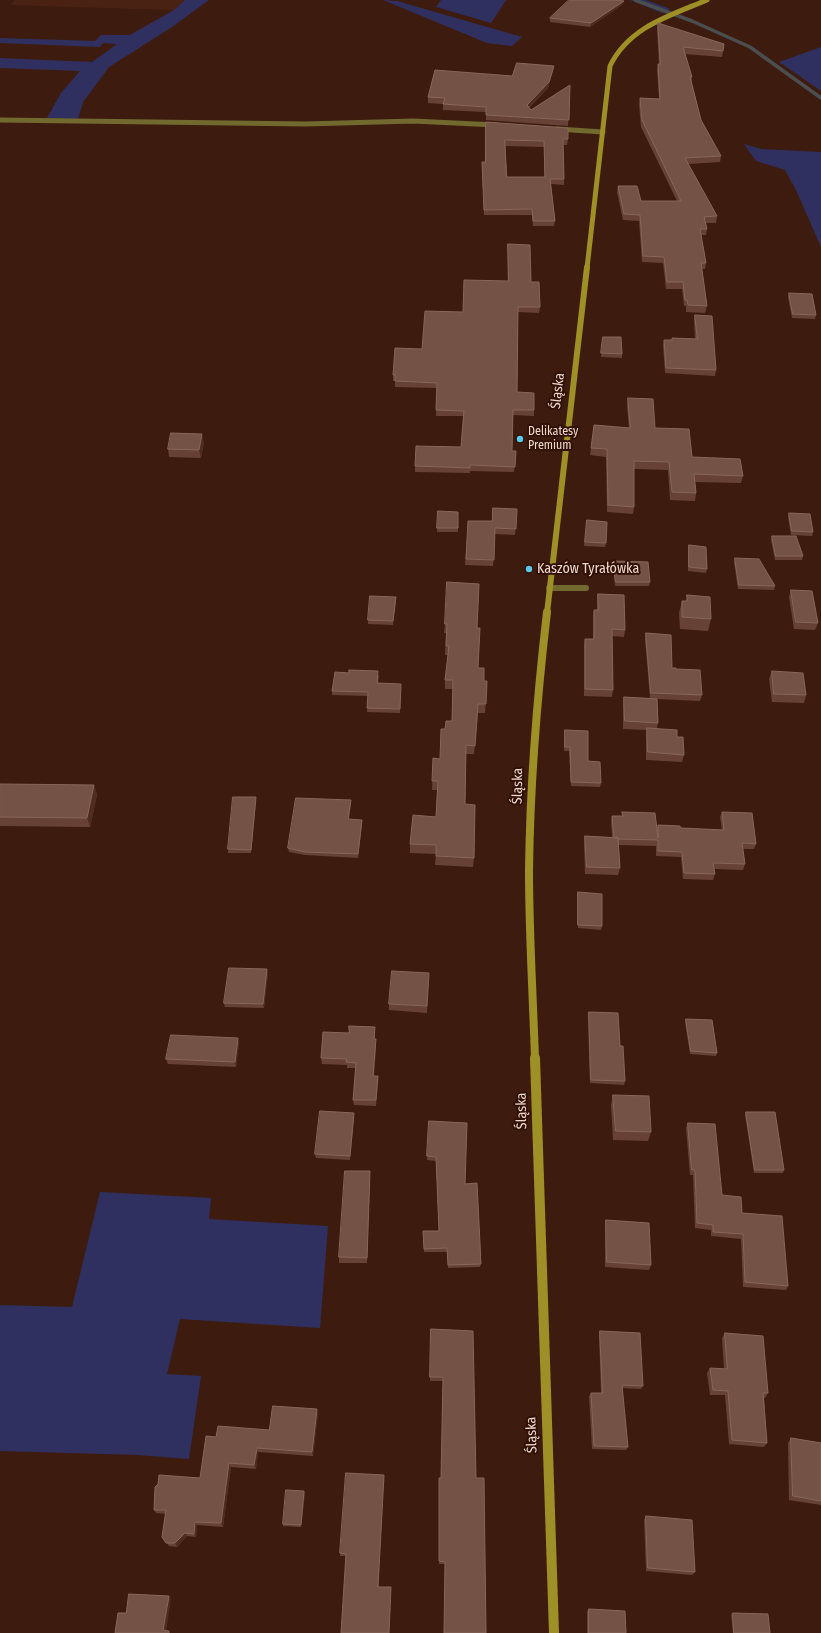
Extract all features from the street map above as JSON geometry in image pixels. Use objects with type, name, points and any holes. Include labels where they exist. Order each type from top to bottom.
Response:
[{"type":"main road","name":"Śląska","points":[[554,1633],[529,872],[535,727],[549,588],[609,75],[613,57],[628,40],[639,32],[707,0]]},
{"type":"street","points":[[0,120],[306,124],[413,121],[500,125]]},
{"type":"street","points":[[551,128],[603,132]]},
{"type":"street","points":[[549,588],[586,588]]},
{"type":"shaded area","points":[[15,0],[185,0],[174,10],[10,5]]},
{"type":"shaded area","points":[[185,0],[209,0],[172,27],[109,67],[83,102],[78,119],[47,118],[61,93],[80,71],[0,68],[0,58],[92,62],[117,44],[103,43],[100,47],[0,43],[0,38],[95,41],[101,35],[130,35],[174,10]]},
{"type":"shaded area","points":[[383,0],[397,1],[522,37],[512,46],[487,43]]},
{"type":"shaded area","points":[[441,0],[506,0],[491,23],[436,7]]},
{"type":"shaded area","points":[[630,0],[646,0],[670,9],[662,13]]},
{"type":"shaded area","points":[[821,47],[821,91],[779,62]]},
{"type":"shaded area","points":[[744,144],[761,149],[821,152],[821,247],[796,190],[785,170],[756,161]]},
{"type":"shaded area","points":[[100,1192],[211,1198],[209,1219],[328,1226],[320,1328],[180,1319],[167,1374],[201,1376],[189,1459],[138,1455],[0,1451],[0,1305],[72,1307]]},
{"type":"building","points":[[569,0],[624,1],[591,23],[550,18]]},
{"type":"building","points":[[658,23],[724,44],[723,51],[683,47],[692,77],[690,77],[701,120],[721,156],[685,158],[717,216],[704,217],[707,229],[700,229],[706,263],[701,263],[707,306],[688,305],[687,300],[685,300],[683,282],[667,282],[664,257],[643,256],[640,215],[624,214],[618,186],[637,186],[641,201],[681,201],[642,120],[640,98],[660,99]]},
{"type":"building","points":[[517,63],[554,66],[549,82],[527,105],[531,110],[570,85],[569,120],[486,115],[486,107],[443,104],[445,98],[428,97],[435,70],[512,76]]},
{"type":"building","points":[[486,122],[568,128],[568,139],[563,139],[564,179],[550,179],[555,221],[533,221],[532,209],[484,210],[482,162],[485,162]],"holes":[[[505,140],[544,141],[545,177],[507,177]]]},
{"type":"building","points":[[508,244],[530,245],[531,282],[539,282],[540,307],[518,307],[517,392],[534,393],[534,410],[513,410],[512,451],[516,451],[515,467],[470,465],[470,468],[415,466],[416,446],[461,447],[464,411],[436,410],[437,383],[395,381],[395,375],[393,375],[395,348],[422,349],[425,311],[463,312],[464,280],[508,281]]},
{"type":"building","points":[[789,293],[812,294],[816,315],[793,314]]},
{"type":"building","points":[[695,315],[712,316],[716,370],[666,368],[664,340],[672,340],[672,338],[697,339]]},
{"type":"building","points":[[603,337],[621,337],[622,354],[601,353]]},
{"type":"building","points":[[628,398],[653,399],[655,428],[689,429],[692,457],[740,459],[743,476],[694,474],[696,493],[672,492],[669,462],[634,461],[634,507],[608,505],[607,449],[591,448],[594,425],[630,428]]},
{"type":"building","points":[[171,433],[202,434],[199,450],[168,449]]},
{"type":"building","points":[[493,508],[517,509],[516,529],[495,528],[494,560],[466,559],[468,521],[492,521]]},
{"type":"building","points":[[438,511],[458,512],[458,528],[437,528]]},
{"type":"building","points":[[789,513],[810,514],[813,532],[792,531]]},
{"type":"building","points":[[587,520],[607,522],[606,543],[585,542]]},
{"type":"building","points":[[772,536],[796,536],[803,556],[776,556]]},
{"type":"building","points":[[689,545],[706,547],[707,569],[689,567]]},
{"type":"building","points":[[735,558],[759,559],[775,586],[739,585]]},
{"type":"building","points":[[613,561],[648,562],[650,582],[616,582]]},
{"type":"building","points":[[447,582],[479,584],[477,628],[480,628],[478,668],[484,668],[484,681],[487,681],[486,704],[478,704],[475,746],[466,745],[465,804],[475,805],[474,858],[436,856],[436,845],[410,844],[413,815],[436,817],[438,781],[432,781],[433,758],[440,759],[441,729],[445,729],[446,721],[452,721],[453,680],[445,680],[449,646],[446,646],[447,624],[445,624]]},
{"type":"building","points":[[791,590],[812,591],[818,623],[796,622]]},
{"type":"building","points":[[598,594],[624,595],[625,630],[612,629],[613,690],[585,689],[585,639],[594,639],[594,610],[598,610]]},
{"type":"building","points":[[687,595],[710,597],[711,619],[682,617],[682,601],[687,601]]},
{"type":"building","points":[[370,596],[396,597],[393,621],[368,620]]},
{"type":"building","points":[[646,633],[671,635],[672,668],[700,670],[702,695],[651,693]]},
{"type":"building","points":[[349,670],[378,671],[377,683],[401,684],[400,709],[367,708],[368,692],[332,691],[335,672],[349,673]]},
{"type":"building","points":[[772,671],[803,673],[806,695],[774,694]]},
{"type":"building","points":[[624,697],[657,699],[658,723],[625,721]]},
{"type":"building","points":[[647,728],[677,730],[677,737],[683,737],[684,755],[648,752]]},
{"type":"building","points":[[565,730],[588,731],[588,761],[600,762],[601,783],[571,782],[570,747],[565,747]]},
{"type":"building","points":[[0,784],[94,785],[87,818],[0,817]]},
{"type":"building","points":[[233,797],[256,797],[251,850],[228,849]]},
{"type":"building","points":[[296,798],[351,800],[348,819],[362,820],[358,854],[305,852],[288,848]]},
{"type":"building","points":[[622,812],[655,813],[658,838],[658,825],[680,826],[681,828],[724,830],[722,812],[752,813],[756,844],[742,843],[745,864],[713,863],[715,874],[684,873],[682,852],[658,851],[658,840],[618,839],[614,837],[612,816],[623,816]]},
{"type":"building","points":[[585,836],[618,838],[620,868],[587,867]]},
{"type":"building","points":[[578,892],[602,894],[602,926],[578,925]]},
{"type":"building","points":[[229,968],[267,969],[263,1004],[224,1003]]},
{"type":"building","points":[[392,971],[429,973],[427,1006],[389,1004]]},
{"type":"building","points":[[589,1012],[618,1013],[620,1046],[623,1046],[625,1081],[591,1080]]},
{"type":"building","points":[[686,1019],[712,1020],[717,1053],[691,1051]]},
{"type":"building","points":[[349,1026],[375,1027],[374,1039],[376,1039],[373,1076],[378,1076],[376,1100],[353,1100],[356,1063],[346,1062],[347,1059],[321,1058],[323,1032],[349,1033]]},
{"type":"building","points":[[171,1035],[238,1038],[235,1062],[166,1059]]},
{"type":"building","points":[[613,1095],[649,1096],[651,1132],[616,1131]]},
{"type":"building","points":[[320,1111],[354,1113],[350,1156],[315,1154]]},
{"type":"building","points":[[746,1112],[775,1112],[784,1170],[755,1170]]},
{"type":"building","points":[[429,1121],[467,1123],[465,1184],[477,1183],[481,1264],[448,1265],[447,1248],[424,1249],[423,1231],[439,1231],[436,1157],[427,1156]]},
{"type":"building","points":[[688,1123],[715,1124],[722,1195],[741,1197],[742,1213],[782,1216],[788,1286],[745,1282],[743,1234],[713,1232],[713,1225],[697,1223],[695,1170],[692,1170]]},
{"type":"building","points":[[345,1171],[370,1171],[367,1258],[339,1257]]},
{"type":"building","points":[[606,1220],[649,1223],[651,1265],[607,1262]]},
{"type":"building","points":[[431,1329],[473,1331],[476,1478],[484,1478],[486,1633],[444,1633],[445,1562],[439,1561],[439,1478],[441,1478],[443,1377],[430,1377]]},
{"type":"building","points":[[600,1331],[640,1333],[643,1386],[622,1385],[628,1447],[594,1446],[591,1393],[602,1393]]},
{"type":"building","points":[[725,1333],[763,1336],[768,1393],[763,1393],[767,1443],[732,1440],[728,1391],[713,1390],[710,1368],[727,1369]]},
{"type":"building","points":[[273,1406],[317,1409],[312,1452],[257,1448],[254,1465],[229,1463],[221,1523],[195,1522],[194,1534],[185,1533],[175,1543],[166,1543],[162,1537],[166,1510],[154,1510],[155,1487],[158,1484],[159,1475],[200,1478],[206,1436],[216,1437],[218,1426],[269,1430]]},
{"type":"building","points":[[791,1438],[821,1443],[821,1501],[793,1496]]},
{"type":"building","points":[[346,1473],[384,1475],[378,1587],[391,1587],[389,1633],[341,1633],[346,1554],[340,1553]]},
{"type":"building","points":[[286,1490],[304,1491],[301,1525],[283,1524]]},
{"type":"building","points":[[646,1516],[692,1520],[695,1572],[648,1568]]},
{"type":"building","points":[[129,1594],[169,1596],[163,1630],[169,1631],[169,1633],[115,1633],[118,1613],[126,1613]]},
{"type":"building","points":[[589,1609],[625,1611],[626,1633],[589,1633]]},
{"type":"building","points":[[733,1613],[768,1614],[770,1633],[734,1633]]},
{"type":"waterway","points":[[635,0],[692,21],[750,47],[821,98]]},
{"type":"place","name":"Delikatesy Premium","points":[[520,439]]},
{"type":"place","name":"Kaszów Tyrałówka","points":[[529,569]]}]
